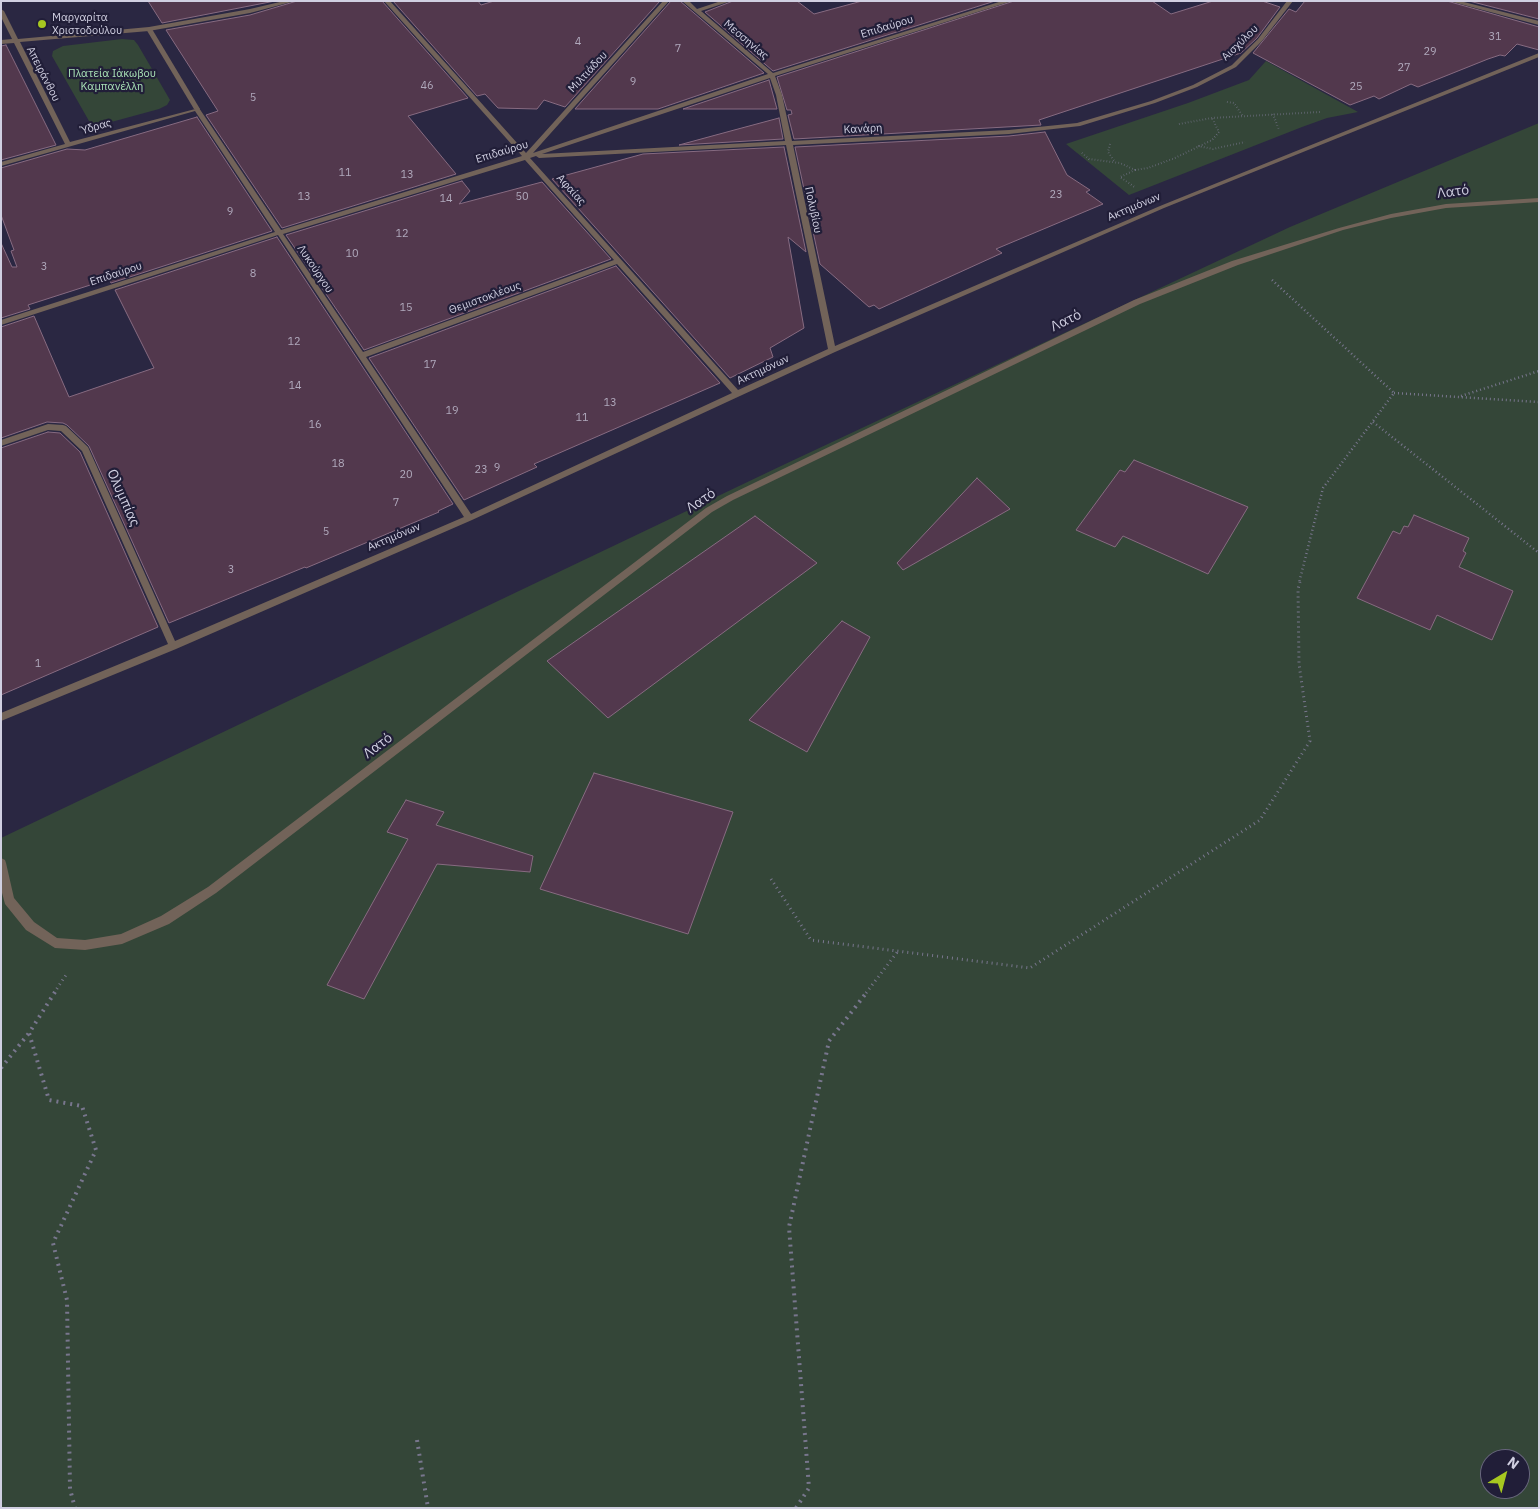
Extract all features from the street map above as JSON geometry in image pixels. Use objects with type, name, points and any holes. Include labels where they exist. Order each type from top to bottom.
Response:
[{"type":"street","points":[[1,42],[149,29],[250,12],[292,1]]},
{"type":"street","name":"Αφαίας","points":[[387,1],[737,394]]},
{"type":"street","name":"Μιλτιάδου","points":[[526,157],[666,1]]},
{"type":"street","name":"Μεσσηνίας","points":[[685,1],[772,75]]},
{"type":"street","points":[[696,11],[728,1]]},
{"type":"street","name":"Επιδαύρου","points":[[1,323],[278,233],[526,157],[772,75],[1009,1]]},
{"type":"street","name":"Αισχύλου","points":[[1195,86],[1234,66],[1260,40],[1290,1]]},
{"type":"street","points":[[1452,1],[1539,24]]},
{"type":"street","name":"Απειράνθου","points":[[1,11],[69,146]]},
{"type":"street","name":"Λυκούργου","points":[[149,29],[197,109],[278,233],[469,518]]},
{"type":"street","name":"Ακτημόνων","points":[[1,717],[174,646],[469,518],[832,350],[1162,206],[1539,55]]},
{"type":"street","name":"Πολυβίου","points":[[772,75],[780,95],[788,143],[832,350]]},
{"type":"street","name":"Κανάρη","points":[[526,157],[1009,132],[1078,124],[1153,102],[1195,86]]},
{"type":"street","name":"Ύδρας","points":[[1,164],[197,109]]},
{"type":"street","name":"Λατό","points":[[1,863],[9,900],[30,926],[55,943],[84,945],[122,939],[165,920],[212,890],[710,510],[730,498],[1137,302],[1250,259],[1341,229],[1391,216],[1446,206],[1539,200]]},
{"type":"street","name":"Θεμιστοκλέους","points":[[360,356],[618,261]]},
{"type":"street","name":"Ολυμπίας","points":[[1,443],[48,427],[56,427],[63,428],[85,448],[174,646]]},
{"type":"path","points":[[1234,103],[1243,116]]},
{"type":"path","points":[[1174,125],[1212,118],[1323,112],[1369,124]]},
{"type":"path","points":[[1162,206],[1120,176],[1175,158],[1212,140],[1219,132],[1212,118]]},
{"type":"path","points":[[1078,124],[1092,143],[1081,152],[1089,158],[1115,162],[1135,170]]},
{"type":"path","points":[[1114,139],[1108,152],[1115,162]]},
{"type":"path","points":[[1250,259],[1394,393],[1539,402]]},
{"type":"path","points":[[1458,397],[1539,371]]},
{"type":"path","points":[[771,879],[811,940],[1030,968],[1260,820],[1310,741],[1299,664],[1298,589],[1323,488],[1394,393]]},
{"type":"path","points":[[1373,422],[1539,554]]},
{"type":"path","points":[[1,1068],[30,1033],[84,945]]},
{"type":"path","points":[[796,1508],[809,1488],[788,1226],[829,1041],[898,951]]},
{"type":"path","points":[[30,1033],[48,1100],[82,1106],[96,1150],[53,1244],[67,1300],[70,1489],[75,1508]]},
{"type":"path","points":[[417,1440],[428,1508]]},
{"type":"green space","name":"Πλατεία Ιάκωβου Καμπανέλλη","points":[[122,39],[134,40],[138,45],[170,100],[167,105],[159,109],[104,124],[96,124],[89,121],[52,56],[53,51],[63,46]]},
{"type":"green space","points":[[1266,61],[1358,112],[1327,118],[1302,127],[1129,195],[1066,144],[1188,103],[1249,80]]},
{"type":"green space","points":[[1539,123],[1539,1508],[1,1508],[1,838],[781,466],[1290,227]]},
{"type":"building","points":[[148,1],[275,1],[162,23]]},
{"type":"building","points":[[297,1],[382,1],[468,98],[408,116],[456,174],[282,228],[206,115],[218,111],[166,30],[250,15]]},
{"type":"building","points":[[393,1],[478,1],[481,5],[494,1],[660,1],[565,107],[544,100],[537,109],[498,108],[485,94],[477,96]]},
{"type":"building","points":[[671,1],[680,1],[764,73],[658,109],[575,109]]},
{"type":"building","points":[[733,1],[797,1],[814,14],[862,1],[995,1],[773,71],[705,12]]},
{"type":"building","points":[[1014,1],[1152,1],[1171,14],[1213,1],[1262,1],[1280,7],[1257,38],[1241,53],[1039,120],[1041,125],[794,139],[788,115],[792,114],[791,110],[787,110],[777,77]]},
{"type":"building","points":[[1305,1],[1447,1],[1539,27],[1539,50],[1517,44],[1505,56],[1500,55],[1488,59],[1418,87],[1411,84],[1379,99],[1374,96],[1350,105],[1253,53],[1289,9],[1296,12]]},
{"type":"building","points":[[1469,1],[1539,1],[1539,19]]},
{"type":"building","points":[[6,45],[56,145],[1,160],[1,46]]},
{"type":"building","points":[[769,80],[777,109],[683,109]]},
{"type":"building","points":[[197,117],[272,231],[111,283],[109,279],[28,305],[30,309],[1,318],[1,243],[12,267],[17,267],[11,251],[14,250],[1,215],[1,168],[67,149],[85,150]]},
{"type":"building","points":[[779,118],[783,139],[679,145],[738,129]]},
{"type":"building","points":[[1045,132],[1067,175],[1090,190],[1086,192],[1103,204],[996,249],[1002,253],[879,309],[874,305],[869,307],[820,264],[795,147],[1009,136]]},
{"type":"building","points":[[784,147],[806,252],[788,237],[804,328],[770,348],[773,357],[730,378],[552,179],[643,154]]},
{"type":"building","points":[[462,181],[470,191],[459,204],[542,182],[611,259],[364,350],[286,235]]},
{"type":"building","points":[[277,237],[453,504],[439,512],[306,568],[169,623],[89,446],[63,423],[47,422],[1,438],[1,327],[34,316],[69,397],[154,368],[115,290]]},
{"type":"building","points":[[616,266],[720,383],[534,464],[537,467],[464,500],[369,358]]},
{"type":"building","points":[[48,432],[60,433],[80,452],[158,627],[1,695],[1,448]]},
{"type":"building","points":[[1134,460],[1248,507],[1208,574],[1123,536],[1115,547],[1076,530],[1120,470],[1125,472]]},
{"type":"building","points":[[977,478],[1010,509],[903,570],[897,563]]},
{"type":"building","points":[[1414,515],[1469,538],[1463,551],[1466,553],[1459,567],[1513,591],[1492,640],[1437,615],[1430,630],[1357,598],[1393,531],[1400,534],[1404,526],[1408,527]]},
{"type":"building","points":[[755,516],[817,563],[608,718],[547,661]]},
{"type":"building","points":[[842,621],[870,637],[807,752],[749,720]]},
{"type":"building","points":[[594,773],[733,812],[688,934],[540,889]]},
{"type":"building","points":[[406,800],[444,812],[436,825],[533,856],[530,872],[437,864],[364,999],[327,985],[408,839],[387,832]]},
{"type":"place","name":"Μαργαρίτα Χριστοδούλου","points":[[42,24]]}]
